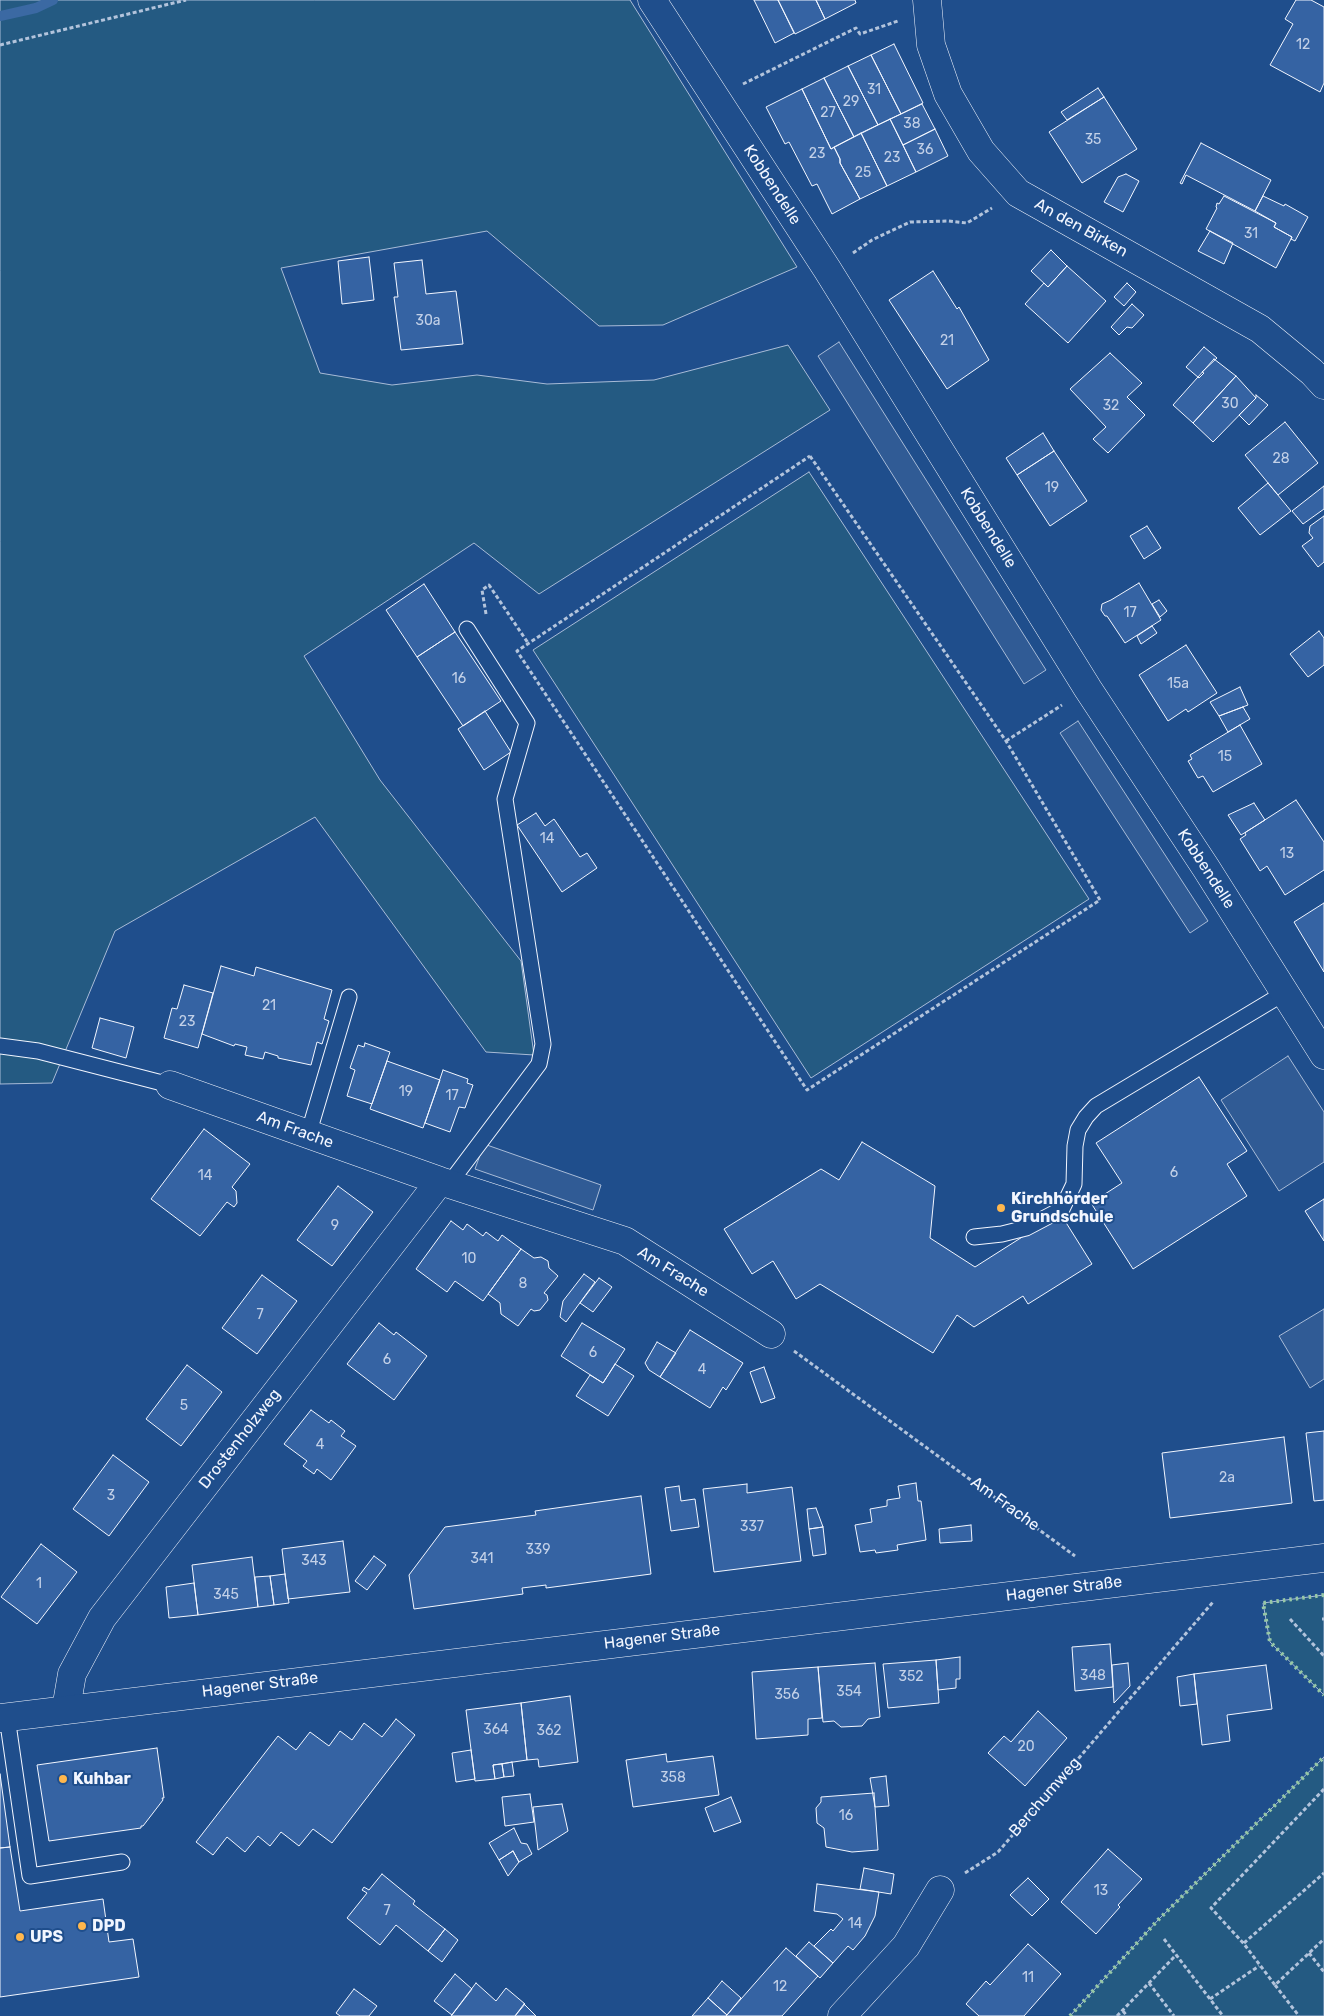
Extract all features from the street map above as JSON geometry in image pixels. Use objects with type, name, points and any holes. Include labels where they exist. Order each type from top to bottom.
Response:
[{"type":"street","name":"Kobbendelle","points":[[652,0],[827,269],[1088,689],[1286,992],[1324,1056]]},
{"type":"street","name":"An den Birken","points":[[927,6],[931,45],[948,94],[981,151],[1018,194],[1260,329],[1312,372],[1324,385]]},
{"type":"street","name":"Am Frache","points":[[170,1085],[445,1183],[625,1241],[771,1334]]},
{"type":"street","name":"Drostenholzweg","points":[[66,1710],[72,1674],[102,1618],[445,1183]]},
{"type":"street","name":"Hagener Straße","points":[[3,1717],[1324,1558]]},
{"type":"street","points":[[842,2016],[906,1946],[940,1890]]},
{"type":"lane","points":[[445,1183],[539,1064],[543,1044],[505,799],[527,723],[466,629]]},
{"type":"lane","points":[[974,1237],[1002,1234],[1026,1228],[1062,1209],[1074,1184],[1075,1146],[1078,1130],[1096,1106],[1286,992]]},
{"type":"lane","points":[[308,1135],[349,997]]},
{"type":"lane","points":[[0,1046],[38,1051],[170,1085]]},
{"type":"lane","points":[[3,1717],[30,1876],[122,1862]]},
{"type":"path","points":[[0,45],[186,0]]},
{"type":"path","points":[[716,98],[856,28],[860,34],[927,6]]},
{"type":"path","points":[[827,269],[872,240],[910,222],[948,221],[967,223]]},
{"type":"path","points":[[810,456],[1006,741],[1100,900],[807,1090],[517,650],[528,643],[810,456]]},
{"type":"path","points":[[466,629],[486,614],[482,590],[489,586],[528,643]]},
{"type":"path","points":[[1006,741],[1038,720]]},
{"type":"path","name":"Am Frache","points":[[771,1334],[1032,1523],[1112,1584]]},
{"type":"path","name":"Berchumweg","points":[[940,1890],[998,1852],[1242,1568]]},
{"type":"path","points":[[1290,1619],[1324,1656]]},
{"type":"path","points":[[1299,2016],[1244,1944],[1211,1908],[1324,1790]]},
{"type":"path","points":[[1244,1944],[1324,1872]]},
{"type":"path","points":[[1164,1939],[1223,2016]]},
{"type":"path","points":[[1274,1985],[1324,1939]]},
{"type":"path","points":[[1309,1953],[1324,1972]]},
{"type":"path","points":[[1117,2016],[1176,1955]]},
{"type":"path","points":[[1210,1999],[1259,1966]]},
{"type":"path","points":[[1149,1983],[1174,2016]]},
{"type":"path","points":[[1122,2011],[1127,2016]]},
{"type":"shaded area","points":[[0,0],[630,0],[797,267],[663,325],[599,326],[487,231],[281,268],[320,373],[392,385],[477,375],[547,384],[654,380],[788,345],[830,410],[539,594],[474,543],[304,656],[380,780],[521,961],[534,1055],[486,1052],[315,817],[115,931],[52,1083],[0,1084]]},
{"type":"shaded area","points":[[839,342],[1046,670],[1024,684],[818,356]]},
{"type":"shaded area","points":[[809,472],[1089,899],[811,1078],[533,650]]},
{"type":"shaded area","points":[[1078,721],[1208,921],[1190,933],[1060,733]]},
{"type":"shaded area","points":[[1288,1056],[1324,1112],[1324,1162],[1279,1191],[1221,1100]]},
{"type":"shaded area","points":[[484,1144],[601,1185],[593,1210],[475,1169]]},
{"type":"shaded area","points":[[1324,1309],[1324,1379],[1310,1388],[1279,1336]]},
{"type":"shaded area","points":[[1324,1595],[1324,1695],[1270,1642],[1263,1603]]},
{"type":"shaded area","points":[[1324,1757],[1324,2016],[1070,2016],[1158,1920]]},
{"type":"building","points":[[754,0],[778,0],[794,33],[775,43]]},
{"type":"building","points":[[778,0],[816,0],[825,19],[795,34]]},
{"type":"building","points":[[816,0],[855,0],[856,3],[825,19]]},
{"type":"building","points":[[1296,0],[1311,0],[1324,7],[1324,83],[1320,92],[1270,65],[1293,24],[1285,19]]},
{"type":"building","points":[[894,44],[923,103],[901,114],[871,55]]},
{"type":"building","points":[[871,55],[901,114],[878,125],[848,66]]},
{"type":"building","points":[[848,66],[878,125],[854,137],[824,78]]},
{"type":"building","points":[[824,78],[854,137],[831,149],[802,89]]},
{"type":"building","points":[[1098,88],[1104,97],[1067,120],[1061,112]]},
{"type":"building","points":[[802,89],[831,149],[834,147],[840,163],[860,199],[832,214],[817,184],[812,186],[789,142],[785,144],[766,107]]},
{"type":"building","points":[[1104,97],[1137,149],[1082,183],[1049,132]]},
{"type":"building","points":[[922,104],[935,129],[903,145],[890,119]]},
{"type":"building","points":[[890,119],[916,172],[887,186],[861,133]]},
{"type":"building","points":[[935,129],[948,156],[916,172],[903,145]]},
{"type":"building","points":[[861,133],[887,186],[860,199],[840,163],[834,147]]},
{"type":"building","points":[[1201,143],[1271,180],[1255,211],[1186,175],[1182,184],[1180,183]]},
{"type":"building","points":[[1126,174],[1139,181],[1123,212],[1104,202],[1118,177]]},
{"type":"building","points":[[1224,196],[1276,223],[1274,227],[1292,237],[1276,268],[1206,229],[1217,208],[1217,203],[1219,204]]},
{"type":"building","points":[[1263,196],[1284,206],[1285,204],[1308,217],[1295,241],[1291,239],[1292,237],[1274,227],[1276,223],[1255,211]]},
{"type":"building","points":[[1210,231],[1233,243],[1224,264],[1198,251]]},
{"type":"building","points":[[1051,250],[1067,266],[1048,287],[1031,271]]},
{"type":"building","points":[[369,257],[374,300],[342,304],[338,261]]},
{"type":"building","points":[[422,260],[426,294],[456,291],[463,344],[401,350],[394,297],[398,297],[394,263]]},
{"type":"building","points":[[1067,266],[1106,301],[1068,343],[1025,304],[1044,283],[1048,287]]},
{"type":"building","points":[[933,271],[957,309],[959,307],[989,360],[947,389],[889,300]]},
{"type":"building","points":[[1127,283],[1136,292],[1124,306],[1114,297]]},
{"type":"building","points":[[1132,304],[1144,315],[1132,328],[1127,327],[1119,335],[1111,327]]},
{"type":"building","points":[[1204,347],[1217,358],[1202,372],[1204,373],[1199,378],[1186,367]]},
{"type":"building","points":[[1110,353],[1142,383],[1127,397],[1145,415],[1108,453],[1093,439],[1106,427],[1070,389]]},
{"type":"building","points":[[1214,359],[1236,376],[1193,423],[1173,405]]},
{"type":"building","points":[[1236,376],[1256,398],[1213,442],[1193,423]]},
{"type":"building","points":[[1256,395],[1268,405],[1249,425],[1239,415],[1256,398]]},
{"type":"building","points":[[1285,422],[1318,463],[1278,495],[1245,455]]},
{"type":"building","points":[[1043,433],[1054,451],[1017,475],[1006,458]]},
{"type":"building","points":[[1054,451],[1087,501],[1050,526],[1017,475]]},
{"type":"building","points":[[1268,483],[1291,511],[1260,535],[1238,508]]},
{"type":"building","points":[[1324,486],[1324,509],[1303,524],[1292,511]]},
{"type":"building","points":[[1324,516],[1324,562],[1318,567],[1302,546],[1313,538],[1309,533],[1310,526]]},
{"type":"building","points":[[1147,526],[1161,548],[1144,559],[1130,536]]},
{"type":"building","points":[[1139,583],[1161,620],[1125,643],[1101,610],[1102,604]]},
{"type":"building","points":[[424,584],[455,632],[417,657],[386,610]]},
{"type":"building","points":[[1159,600],[1167,611],[1160,617],[1152,604]]},
{"type":"building","points":[[1152,626],[1157,633],[1141,644],[1137,636]]},
{"type":"building","points":[[1319,631],[1324,638],[1324,665],[1308,677],[1290,654]]},
{"type":"building","points":[[455,632],[501,701],[463,726],[417,657]]},
{"type":"building","points":[[1186,645],[1217,693],[1188,712],[1186,709],[1168,721],[1139,675]]},
{"type":"building","points":[[1240,687],[1248,705],[1219,716],[1210,702]]},
{"type":"building","points":[[1243,707],[1250,719],[1228,732],[1219,716]]},
{"type":"building","points":[[485,711],[511,752],[484,770],[458,729]]},
{"type":"building","points":[[1240,725],[1262,764],[1213,792],[1203,776],[1198,778],[1188,761],[1192,759],[1190,755]]},
{"type":"building","points":[[1296,800],[1324,842],[1324,870],[1285,895],[1267,866],[1260,871],[1240,839],[1246,835],[1246,832]]},
{"type":"building","points":[[1254,803],[1265,820],[1241,835],[1228,815]]},
{"type":"building","points":[[536,813],[545,826],[554,819],[580,857],[587,853],[597,868],[562,892],[517,825]]},
{"type":"building","points":[[1324,903],[1324,972],[1294,922]]},
{"type":"building","points":[[221,966],[254,976],[256,967],[332,990],[324,1019],[329,1021],[322,1044],[317,1042],[311,1065],[278,1058],[278,1056],[265,1052],[263,1059],[245,1055],[247,1047],[235,1044],[234,1046],[202,1034]]},
{"type":"building","points":[[184,985],[213,993],[198,1048],[164,1038],[172,1008],[177,1009]]},
{"type":"building","points":[[100,1018],[134,1027],[126,1058],[92,1048]]},
{"type":"building","points":[[365,1043],[390,1052],[372,1104],[347,1096],[355,1070],[350,1068],[358,1045],[364,1047]]},
{"type":"building","points":[[387,1061],[440,1080],[423,1128],[370,1109]]},
{"type":"building","points":[[443,1070],[468,1079],[467,1083],[473,1085],[465,1108],[459,1107],[450,1132],[425,1123]]},
{"type":"building","points":[[1199,1077],[1247,1151],[1227,1164],[1247,1196],[1133,1269],[1091,1203],[1122,1183],[1096,1143]]},
{"type":"building","points":[[204,1129],[250,1164],[232,1187],[236,1191],[237,1203],[234,1207],[227,1202],[200,1236],[151,1199]]},
{"type":"building","points":[[862,1142],[935,1186],[930,1238],[975,1267],[1060,1213],[1092,1264],[1028,1304],[1023,1296],[974,1327],[957,1315],[933,1353],[820,1284],[796,1299],[773,1261],[752,1274],[724,1229],[821,1169],[839,1180]]},
{"type":"building","points":[[338,1186],[373,1212],[332,1266],[297,1240]]},
{"type":"building","points":[[1324,1199],[1324,1241],[1305,1211]]},
{"type":"building","points":[[451,1221],[463,1230],[467,1224],[483,1236],[486,1232],[498,1241],[502,1235],[521,1249],[483,1301],[455,1281],[447,1292],[416,1269]]},
{"type":"building","points":[[521,1249],[534,1258],[541,1257],[548,1261],[549,1268],[558,1276],[544,1293],[547,1295],[548,1300],[540,1310],[534,1311],[531,1309],[518,1326],[501,1314],[500,1303],[488,1294]]},
{"type":"building","points":[[584,1274],[595,1282],[566,1322],[560,1317],[563,1301]]},
{"type":"building","points":[[262,1275],[297,1301],[257,1354],[222,1328]]},
{"type":"building","points":[[599,1278],[612,1287],[593,1312],[580,1303]]},
{"type":"building","points":[[379,1323],[394,1335],[396,1332],[427,1356],[394,1400],[347,1364]]},
{"type":"building","points":[[582,1323],[625,1349],[603,1383],[561,1356]]},
{"type":"building","points":[[690,1330],[743,1363],[726,1390],[723,1387],[710,1408],[660,1377]]},
{"type":"building","points":[[657,1342],[676,1353],[660,1377],[649,1370],[645,1363]]},
{"type":"building","points":[[615,1364],[634,1376],[608,1416],[576,1396],[590,1375],[603,1383]]},
{"type":"building","points":[[187,1365],[222,1392],[181,1446],[146,1419]]},
{"type":"building","points":[[764,1367],[775,1398],[761,1403],[750,1372]]},
{"type":"building","points":[[311,1410],[329,1423],[331,1420],[345,1431],[341,1436],[356,1446],[331,1480],[317,1469],[314,1474],[303,1466],[307,1461],[284,1444]]},
{"type":"building","points":[[1324,1431],[1324,1500],[1314,1501],[1306,1433]]},
{"type":"building","points":[[1284,1437],[1292,1503],[1170,1518],[1162,1453]]},
{"type":"building","points":[[113,1455],[149,1482],[109,1536],[73,1509]]},
{"type":"building","points":[[916,1483],[918,1501],[921,1501],[926,1540],[897,1545],[898,1550],[876,1553],[875,1550],[860,1552],[855,1525],[872,1522],[870,1509],[887,1506],[887,1500],[900,1498],[898,1486]]},
{"type":"building","points":[[747,1484],[747,1493],[792,1487],[801,1561],[714,1572],[703,1489]]},
{"type":"building","points":[[679,1486],[681,1501],[695,1499],[699,1527],[671,1531],[665,1488]]},
{"type":"building","points":[[641,1496],[651,1574],[546,1588],[546,1585],[522,1588],[523,1594],[414,1609],[409,1575],[445,1527],[536,1515],[535,1511]]},
{"type":"building","points":[[816,1508],[823,1527],[809,1529],[807,1509]]},
{"type":"building","points":[[971,1525],[972,1541],[940,1543],[939,1529]]},
{"type":"building","points":[[823,1527],[826,1554],[813,1556],[809,1529]]},
{"type":"building","points":[[343,1541],[350,1592],[288,1599],[282,1549]]},
{"type":"building","points":[[41,1544],[77,1572],[37,1624],[1,1597]]},
{"type":"building","points":[[374,1556],[386,1565],[367,1590],[355,1581]]},
{"type":"building","points":[[252,1557],[258,1607],[198,1615],[192,1565]]},
{"type":"building","points":[[285,1574],[289,1603],[274,1605],[270,1576]]},
{"type":"building","points":[[270,1576],[274,1605],[258,1607],[255,1577]]},
{"type":"building","points":[[194,1583],[198,1615],[169,1618],[166,1587]]},
{"type":"building","points":[[1110,1644],[1113,1687],[1075,1691],[1072,1647]]},
{"type":"building","points":[[960,1657],[960,1679],[956,1679],[956,1688],[938,1690],[936,1660]]},
{"type":"building","points":[[936,1660],[939,1703],[888,1708],[883,1664]]},
{"type":"building","points":[[875,1663],[880,1717],[868,1719],[862,1726],[841,1727],[834,1721],[823,1722],[818,1667]]},
{"type":"building","points":[[1128,1663],[1130,1686],[1114,1703],[1112,1665]]},
{"type":"building","points":[[1266,1665],[1272,1709],[1227,1715],[1230,1741],[1202,1745],[1194,1674]]},
{"type":"building","points":[[818,1667],[822,1718],[808,1719],[808,1735],[756,1739],[752,1672]]},
{"type":"building","points":[[1194,1674],[1197,1704],[1180,1706],[1177,1677]]},
{"type":"building","points":[[570,1696],[578,1762],[539,1767],[538,1759],[527,1760],[521,1703]]},
{"type":"building","points":[[521,1703],[527,1760],[493,1765],[495,1779],[475,1781],[466,1710]]},
{"type":"building","points":[[1038,1711],[1067,1738],[1025,1786],[988,1753],[1004,1736],[1011,1742]]},
{"type":"building","points":[[396,1719],[415,1735],[332,1843],[313,1829],[299,1846],[281,1832],[270,1846],[258,1836],[245,1852],[227,1837],[213,1855],[196,1842],[278,1736],[296,1750],[310,1732],[329,1746],[340,1731],[352,1740],[364,1723],[382,1737]]},
{"type":"building","points":[[157,1748],[164,1798],[162,1798],[163,1800],[141,1828],[49,1841],[37,1765]]},
{"type":"building","points":[[471,1750],[475,1779],[456,1782],[452,1753]]},
{"type":"building","points":[[666,1754],[667,1762],[713,1756],[719,1795],[633,1807],[626,1760]]},
{"type":"building","points":[[512,1762],[514,1776],[504,1777],[502,1764]]},
{"type":"building","points":[[502,1764],[504,1777],[495,1779],[493,1765]]},
{"type":"building","points":[[0,1774],[10,1847],[0,1848]]},
{"type":"building","points":[[886,1776],[889,1806],[875,1807],[870,1778]]},
{"type":"building","points":[[874,1793],[878,1850],[852,1852],[826,1847],[824,1828],[817,1823],[816,1808],[821,1802],[821,1797]]},
{"type":"building","points":[[530,1794],[534,1822],[505,1826],[502,1797]]},
{"type":"building","points":[[731,1797],[741,1822],[714,1832],[705,1808]]},
{"type":"building","points":[[562,1804],[568,1831],[538,1850],[533,1807]]},
{"type":"building","points":[[514,1828],[521,1843],[527,1844],[532,1854],[519,1862],[513,1851],[499,1860],[489,1843]]},
{"type":"building","points":[[10,1847],[20,1911],[103,1899],[109,1942],[133,1939],[139,1977],[0,1997],[0,1848]]},
{"type":"building","points":[[1108,1849],[1142,1879],[1118,1905],[1120,1907],[1096,1934],[1061,1902]]},
{"type":"building","points":[[513,1851],[519,1862],[508,1876],[499,1860]]},
{"type":"building","points":[[864,1868],[894,1874],[891,1894],[860,1889]]},
{"type":"building","points":[[382,1874],[415,1901],[413,1904],[445,1929],[428,1951],[396,1925],[380,1945],[347,1918],[367,1893],[362,1890],[364,1887],[369,1890]]},
{"type":"building","points":[[1028,1878],[1049,1899],[1032,1916],[1010,1895]]},
{"type":"building","points":[[817,1884],[879,1892],[875,1916],[865,1936],[853,1950],[848,1946],[833,1963],[814,1946],[831,1929],[833,1931],[843,1919],[837,1914],[814,1911]]},
{"type":"building","points":[[445,1929],[458,1940],[442,1962],[428,1951]]},
{"type":"building","points":[[809,1942],[833,1963],[820,1978],[796,1956]]},
{"type":"building","points":[[1028,1944],[1061,1974],[1024,2016],[979,2016],[966,2004],[986,1981],[990,1985]]},
{"type":"building","points":[[786,1948],[818,1976],[782,2016],[726,2016]]},
{"type":"building","points":[[455,1974],[472,1989],[452,2015],[434,2001]]},
{"type":"building","points":[[722,1981],[741,1998],[727,2015],[708,1998]]},
{"type":"building","points":[[476,1983],[496,2001],[506,1988],[525,2004],[515,2016],[451,2016]]},
{"type":"building","points":[[354,1989],[377,2006],[369,2016],[340,2016],[336,2013]]},
{"type":"building","points":[[708,1998],[727,2015],[692,2016]]},
{"type":"building","points":[[524,2004],[536,2016],[515,2016]]},
{"type":"waterway","points":[[0,16],[36,8],[53,0]]},
{"type":"hedge","points":[[1324,1595],[1263,1603],[1270,1642],[1324,1695]]},
{"type":"hedge","points":[[1070,2016],[1158,1920],[1324,1757]]},
{"type":"place","name":"Kirchhörder Grundschule","points":[[1001,1208]]},
{"type":"place","name":"Kuhbar","points":[[63,1779]]},
{"type":"place","name":"DPD","points":[[82,1926]]},
{"type":"place","name":"UPS","points":[[20,1937]]}]
